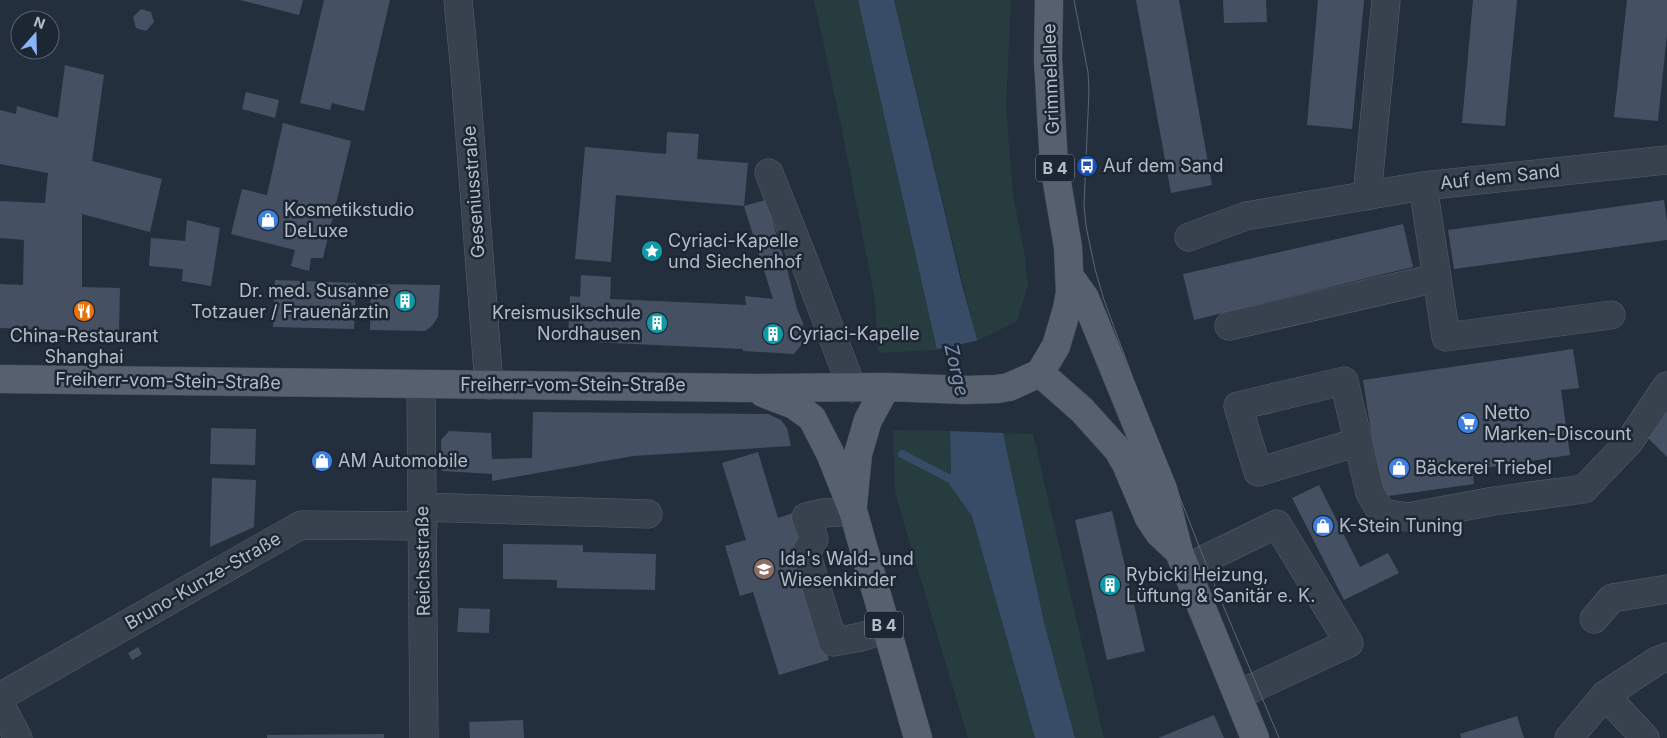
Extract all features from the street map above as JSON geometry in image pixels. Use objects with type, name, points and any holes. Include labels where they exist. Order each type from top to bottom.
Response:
[{"type":"main road","name":"Grimmelallee","points":[[1049,0],[1048,59],[1054,165],[1068,247],[1070,277]]},
{"type":"main road","name":"B 4","points":[[1040,373],[1056,346],[1068,309],[1070,277]]},
{"type":"main road","points":[[1070,277],[1085,298],[1163,489],[1183,561],[1255,738]]},
{"type":"main road","name":"Freiherr-vom-Stein-Straße","points":[[0,379],[997,390],[1009,387],[1040,373]]},
{"type":"main road","points":[[1040,373],[1082,410],[1118,450],[1149,518],[1183,561]]},
{"type":"main road","points":[[750,388],[794,405],[812,418],[830,453],[852,511]]},
{"type":"main road","name":"B 4","points":[[886,388],[868,420],[858,454],[852,511],[918,738]]},
{"type":"street","name":"Geseniusstraße","points":[[458,0],[489,385]]},
{"type":"street","points":[[1367,196],[1386,0]]},
{"type":"street","name":"Auf dem Sand","points":[[1189,236],[1246,216],[1423,186],[1667,160]]},
{"type":"street","points":[[769,173],[852,388]]},
{"type":"street","points":[[1423,186],[1446,337],[1611,315]]},
{"type":"street","points":[[1229,326],[1436,278]]},
{"type":"street","name":"Reichsstraße","points":[[421,384],[424,738]]},
{"type":"street","points":[[1358,442],[1370,493],[1382,513],[1408,517],[1494,501],[1584,489],[1629,442],[1667,386]]},
{"type":"street","points":[[852,511],[824,513],[806,517],[814,539],[806,553],[833,642],[861,637],[885,629]]},
{"type":"street","name":"Bruno-Kunze-Straße","points":[[0,697],[302,525],[422,516],[648,514]]},
{"type":"street","points":[[1183,561],[1204,559],[1278,524],[1349,643],[1238,695]]},
{"type":"street","points":[[1594,619],[1612,598],[1667,588]]},
{"type":"street","points":[[1569,738],[1605,695],[1664,663]]},
{"type":"street","points":[[1605,695],[1645,738]]},
{"type":"street","points":[[0,704],[18,738]]},
{"type":"green space","points":[[814,0],[858,0],[937,350],[878,353],[875,299]]},
{"type":"green space","points":[[894,0],[1011,0],[1006,108],[1013,195],[1025,257],[1028,285],[1017,321],[977,341]]},
{"type":"green space","points":[[893,430],[950,431],[951,471],[949,484],[972,516],[1035,738],[968,738],[895,493]]},
{"type":"green space","points":[[1003,433],[1033,434],[1104,738],[1075,738],[1044,622]]},
{"type":"water","name":"Zorge","points":[[858,0],[894,0],[962,285],[1003,433],[1044,622],[1075,738],[1035,738],[972,516],[949,484],[951,471],[950,431],[937,350]]},
{"type":"pier","points":[[980,340],[1005,433],[948,431],[934,350]]},
{"type":"building","points":[[240,0],[303,0],[299,15]]},
{"type":"building","points":[[324,0],[390,0],[364,111],[332,103],[330,110],[300,103]]},
{"type":"building","points":[[1136,0],[1179,0],[1212,185],[1171,193]]},
{"type":"building","points":[[1223,0],[1266,0],[1267,22],[1224,23]]},
{"type":"building","points":[[1318,0],[1364,0],[1352,129],[1307,125]]},
{"type":"building","points":[[1473,0],[1517,0],[1505,126],[1462,123]]},
{"type":"building","points":[[1627,0],[1667,0],[1667,34],[1658,121],[1614,117]]},
{"type":"building","points":[[141,9],[151,12],[154,22],[146,31],[136,28],[133,17]]},
{"type":"building","points":[[65,65],[104,75],[92,161],[162,179],[150,232],[82,214],[82,287],[120,288],[119,332],[0,328],[0,284],[23,285],[24,240],[0,238],[0,201],[45,203],[48,173],[0,164],[0,110],[16,114],[17,106],[58,118]]},
{"type":"building","points":[[246,92],[279,100],[275,118],[242,109]]},
{"type":"building","points":[[283,123],[351,141],[323,258],[311,258],[309,271],[291,266],[295,250],[231,234],[242,189],[267,195]]},
{"type":"building","points":[[667,132],[699,134],[697,159],[748,163],[744,206],[616,195],[611,262],[575,259],[585,147],[666,154]]},
{"type":"building","name":"Kreismusikschule Nordhausen","points":[[766,200],[797,309],[803,323],[802,344],[794,354],[743,351],[743,349],[568,341],[570,296],[580,297],[581,275],[611,277],[610,299],[746,305],[745,296],[773,299],[744,206]]},
{"type":"building","points":[[1664,200],[1667,240],[1454,269],[1448,230]]},
{"type":"building","points":[[187,220],[220,228],[211,286],[182,281],[183,269],[149,266],[151,238],[185,241]]},
{"type":"building","points":[[1403,224],[1413,267],[1194,320],[1183,274]]},
{"type":"building","points":[[275,280],[356,283],[354,329],[273,327]]},
{"type":"building","name":"Dr. med. Susanne Totzauer / Frauenärztin","points":[[371,284],[440,285],[438,317],[432,326],[425,331],[370,330]]},
{"type":"building","name":"Netto Marken-Discount","points":[[1573,349],[1579,388],[1561,390],[1570,455],[1472,470],[1474,484],[1381,497],[1363,380]]},
{"type":"building","points":[[533,412],[768,414],[781,420],[787,428],[791,446],[633,456],[492,481],[492,474],[442,471],[441,440],[449,431],[491,433],[492,459],[532,458]]},
{"type":"building","points":[[1667,412],[1667,457],[1644,434]]},
{"type":"building","points":[[211,428],[256,429],[255,465],[210,464]]},
{"type":"building","points":[[758,452],[778,518],[793,513],[802,543],[794,545],[829,660],[779,675],[753,592],[740,596],[725,546],[746,540],[722,463]]},
{"type":"building","points":[[212,478],[256,480],[254,527],[210,547]]},
{"type":"building","name":"K-Stein Tuning","points":[[1319,485],[1360,567],[1388,553],[1399,573],[1344,600],[1292,498]]},
{"type":"building","name":"Rybicki Heizung, Lüftung & Sanitär e. K.","points":[[1112,511],[1145,651],[1107,660],[1075,520]]},
{"type":"building","points":[[503,544],[583,545],[583,552],[656,554],[655,590],[557,588],[557,580],[503,579]]},
{"type":"building","points":[[459,608],[490,609],[489,633],[457,632]]},
{"type":"building","points":[[138,647],[142,654],[132,660],[128,653]]},
{"type":"building","points":[[1214,715],[1224,738],[1158,738]]},
{"type":"building","points":[[1517,716],[1524,738],[1461,738],[1460,734]]},
{"type":"building","points":[[523,720],[524,738],[470,738],[469,722]]},
{"type":"building","points":[[384,734],[384,738],[267,738],[267,735]]},
{"type":"waterway","points":[[902,454],[958,483]]},
{"type":"tram line","points":[[1074,0],[1088,72],[1089,91],[1084,205],[1086,226],[1095,269],[1104,300],[1132,376],[1212,579],[1279,738]]},
{"type":"place","name":"Auf dem Sand","points":[[1087,166]]},
{"type":"place","name":"Kosmetikstudio DeLuxe","points":[[268,220]]},
{"type":"place","name":"Cyriaci-Kapelle und Siechenhof","points":[[652,251]]},
{"type":"place","name":"Dr. med. Susanne Totzauer / Frauenärztin","points":[[405,301]]},
{"type":"place","name":"China-Restaurant Shanghai","points":[[84,311]]},
{"type":"place","name":"Kreismusikschule Nordhausen","points":[[657,323]]},
{"type":"place","name":"Cyriaci-Kapelle","points":[[773,334]]},
{"type":"place","name":"Netto Marken-Discount","points":[[1468,423]]},
{"type":"place","name":"AM Automobile","points":[[322,461]]},
{"type":"place","name":"Bäckerei Triebel","points":[[1399,468]]},
{"type":"place","name":"K-Stein Tuning","points":[[1323,526]]},
{"type":"place","name":"Ida's Wald- und Wiesenkinder","points":[[764,569]]},
{"type":"place","name":"Rybicki Heizung, Lüftung & Sanitär e. K.","points":[[1110,585]]}]
